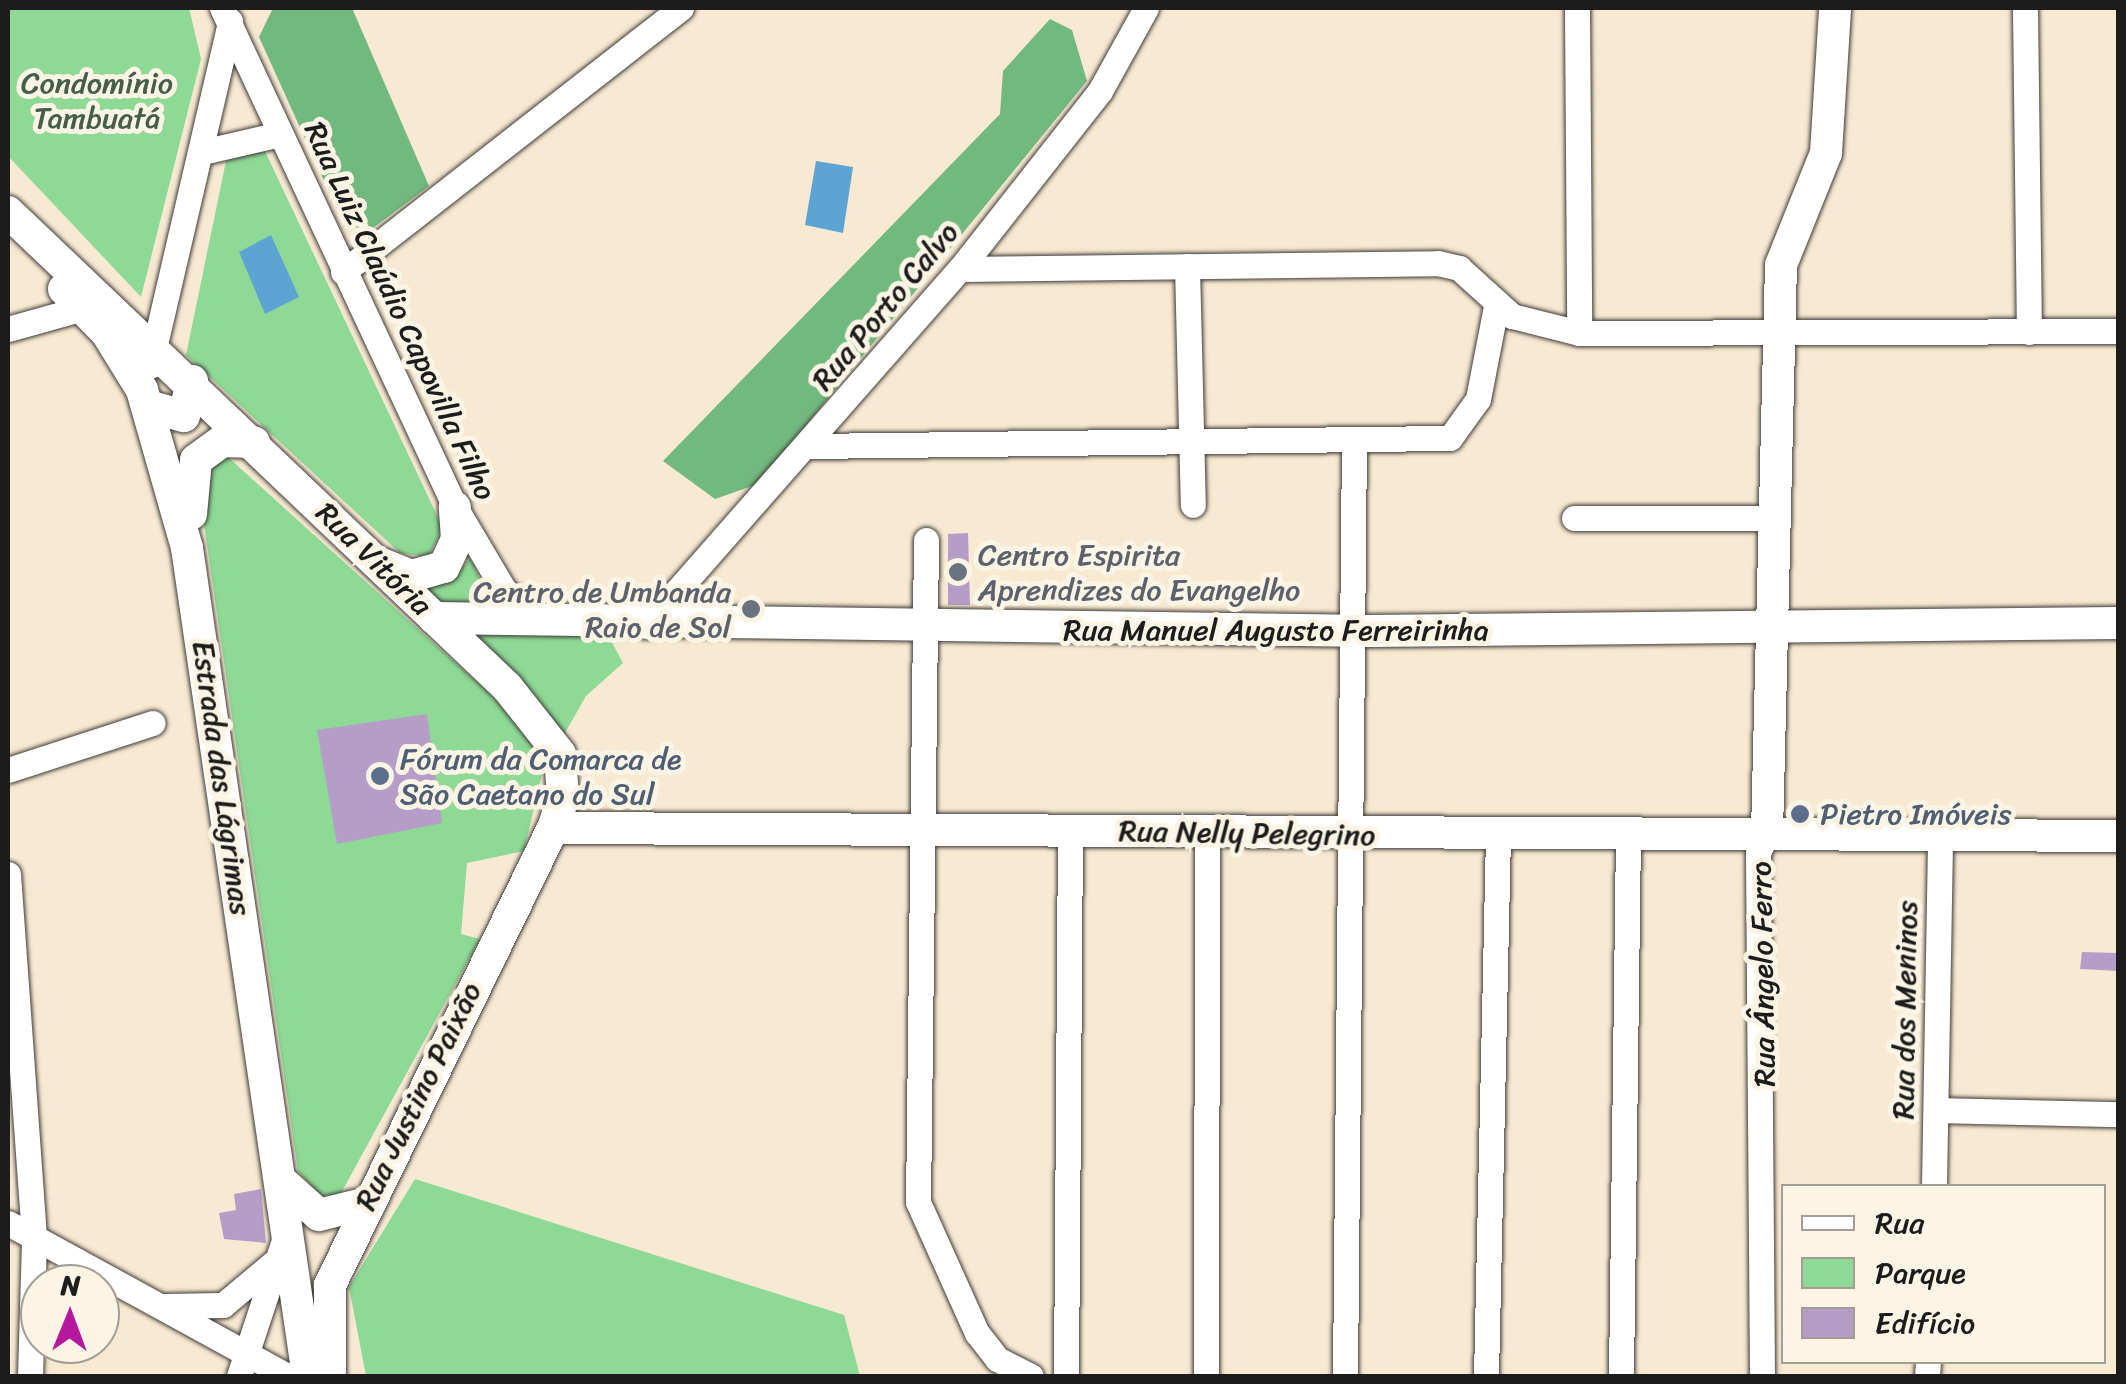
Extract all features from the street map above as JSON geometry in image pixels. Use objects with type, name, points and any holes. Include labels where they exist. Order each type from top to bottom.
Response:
[{"type":"main road","name":"Rua Ângelo Ferro","points":[[1767,833],[1776,334],[1784,252],[1826,153],[1835,8]]},
{"type":"main road","points":[[8,212],[158,346],[254,442]]},
{"type":"main road","name":"Estrada das Lágrimas","points":[[8,234],[82,308],[145,398],[187,548],[280,1180],[282,1245],[308,1376]]},
{"type":"main road","points":[[145,398],[184,416],[192,381]]},
{"type":"main road","points":[[187,548],[196,460],[222,441],[254,442]]},
{"type":"main road","name":"Rua Vitória","points":[[254,442],[550,735],[563,777],[553,828]]},
{"type":"main road","points":[[373,558],[412,576],[444,567],[457,539],[456,506]]},
{"type":"main road","name":"Rua Manuel Augusto Ferreirinha","points":[[434,618],[646,626],[1351,630],[2118,623]]},
{"type":"main road","name":"Rua Nelly Pelegrino","points":[[553,828],[2118,836]]},
{"type":"main road","name":"Rua Justino Paixão","points":[[330,1376],[330,1285],[363,1204],[553,828]]},
{"type":"main road","points":[[280,1180],[319,1214],[346,1216],[363,1204]]},
{"type":"street","points":[[344,272],[681,8]]},
{"type":"street","name":"Rua Porto Calvo","points":[[646,626],[809,446],[960,269],[1100,91],[1146,8]]},
{"type":"street","points":[[1577,8],[1579,333]]},
{"type":"street","points":[[2025,8],[2029,332]]},
{"type":"street","points":[[145,398],[230,12]]},
{"type":"street","name":"Rua Luiz Claúdio Capovilla Filho","points":[[230,12],[280,134],[456,506],[504,590],[546,623]]},
{"type":"street","points":[[202,152],[280,134]]},
{"type":"street","points":[[960,269],[1438,263],[1459,268],[1496,306],[1579,333],[2118,332]]},
{"type":"street","points":[[1187,266],[1193,506]]},
{"type":"street","points":[[809,446],[1354,440],[1459,433],[1478,399],[1496,306]]},
{"type":"street","points":[[8,329],[82,308]]},
{"type":"street","points":[[1345,1376],[1354,440]]},
{"type":"street","points":[[1574,518],[1775,518]]},
{"type":"street","points":[[926,540],[918,1202],[950,1286],[1006,1370],[1031,1376]]},
{"type":"street","points":[[8,770],[153,724]]},
{"type":"street","points":[[1066,1376],[1070,831]]},
{"type":"street","points":[[1206,1376],[1207,831]]},
{"type":"street","name":"Rua Ângelo Ferro","points":[[1762,1376],[1766,994],[1757,970],[1758,872],[1767,833]]},
{"type":"street","name":"Rua dos Meninos","points":[[1934,1184],[1940,834]]},
{"type":"street","points":[[1486,1376],[1498,835]]},
{"type":"street","points":[[1621,1376],[1628,835]]},
{"type":"street","points":[[8,874],[34,1240],[30,1376]]},
{"type":"street","points":[[1936,1110],[2118,1114]]},
{"type":"street","points":[[8,1223],[150,1304],[243,1367],[287,1376]]},
{"type":"street","points":[[150,1304],[222,1306],[282,1245]]},
{"type":"street","points":[[243,1367],[282,1245]]},
{"type":"green space","name":"Condomínio Tambuatá","points":[[8,8],[189,8],[201,59],[141,297],[8,156]]},
{"type":"green space","points":[[273,8],[352,8],[429,186],[373,228],[345,227],[259,37]]},
{"type":"green space","points":[[1050,19],[1072,30],[1087,81],[758,484],[715,499],[663,461],[1000,114],[1003,71]]},
{"type":"green space","points":[[263,147],[443,528],[428,557],[400,553],[186,355],[227,156]]},
{"type":"green space","points":[[218,448],[523,724],[543,770],[524,851],[467,863],[461,934],[480,939],[340,1195],[320,1196],[298,1171],[196,469]]},
{"type":"green space","points":[[470,558],[494,606],[444,604],[423,589],[454,577]]},
{"type":"green space","points":[[462,629],[608,635],[623,663],[586,696],[561,740],[529,691]]},
{"type":"green space","points":[[415,1179],[844,1315],[860,1376],[366,1376],[349,1287]]},
{"type":"water","points":[[816,161],[853,167],[843,233],[805,225]]},
{"type":"water","points":[[271,235],[299,297],[265,314],[239,252]]},
{"type":"building","name":"Centro Espirita Aprendizes do Evangelho","points":[[968,533],[970,605],[948,605],[948,534]]},
{"type":"building","name":"Fórum da Comarca de São Caetano do Sul","points":[[427,714],[442,823],[337,844],[317,730]]},
{"type":"building","points":[[2082,952],[2118,953],[2118,971],[2080,969]]},
{"type":"building","points":[[261,1189],[266,1243],[224,1239],[219,1213],[236,1210],[234,1194]]},
{"type":"place","name":"Centro Espirita Aprendizes do Evangelho","points":[[958,572]]},
{"type":"place","name":"Centro de Umbanda Raio de Sol","points":[[751,609]]},
{"type":"place","name":"Fórum da Comarca de São Caetano do Sul","points":[[380,776]]},
{"type":"place","name":"Pietro Imóveis","points":[[1800,814]]}]
